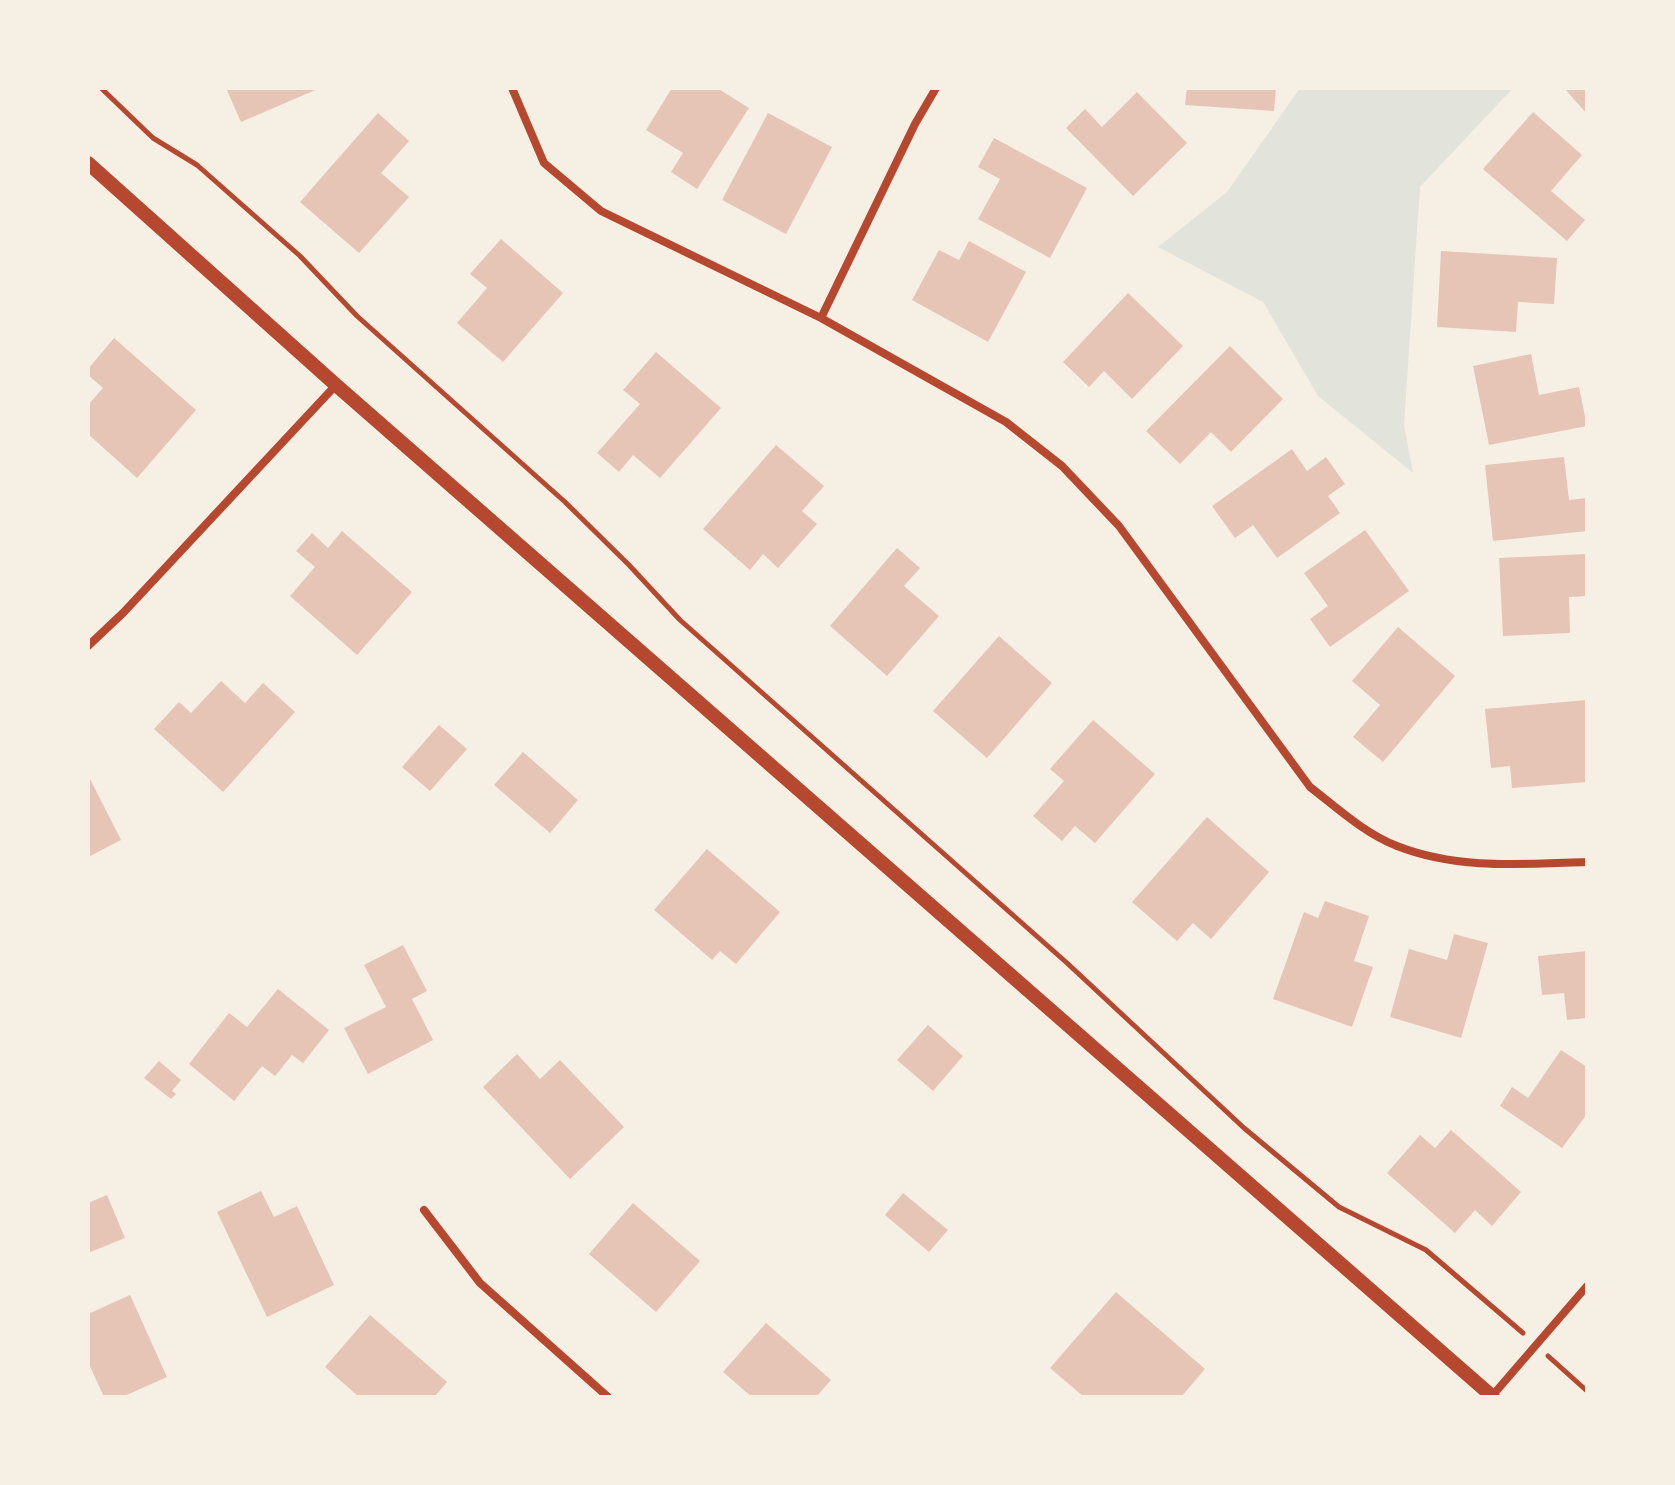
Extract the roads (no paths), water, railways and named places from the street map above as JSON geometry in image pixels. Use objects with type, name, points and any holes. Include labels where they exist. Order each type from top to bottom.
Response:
[{"type":"street","points":[[512,88],[544,163],[601,211],[821,318],[1006,422],[1062,466],[1119,526],[1310,787],[1348,816],[1395,846],[1479,865],[1587,862]]},
{"type":"street","points":[[821,318],[915,124],[936,88]]},
{"type":"street","points":[[88,163],[336,385],[1492,1396],[1587,1286]]},
{"type":"street","points":[[88,646],[123,613],[336,385]]},
{"type":"street","points":[[424,1210],[480,1283],[608,1397]]}]
